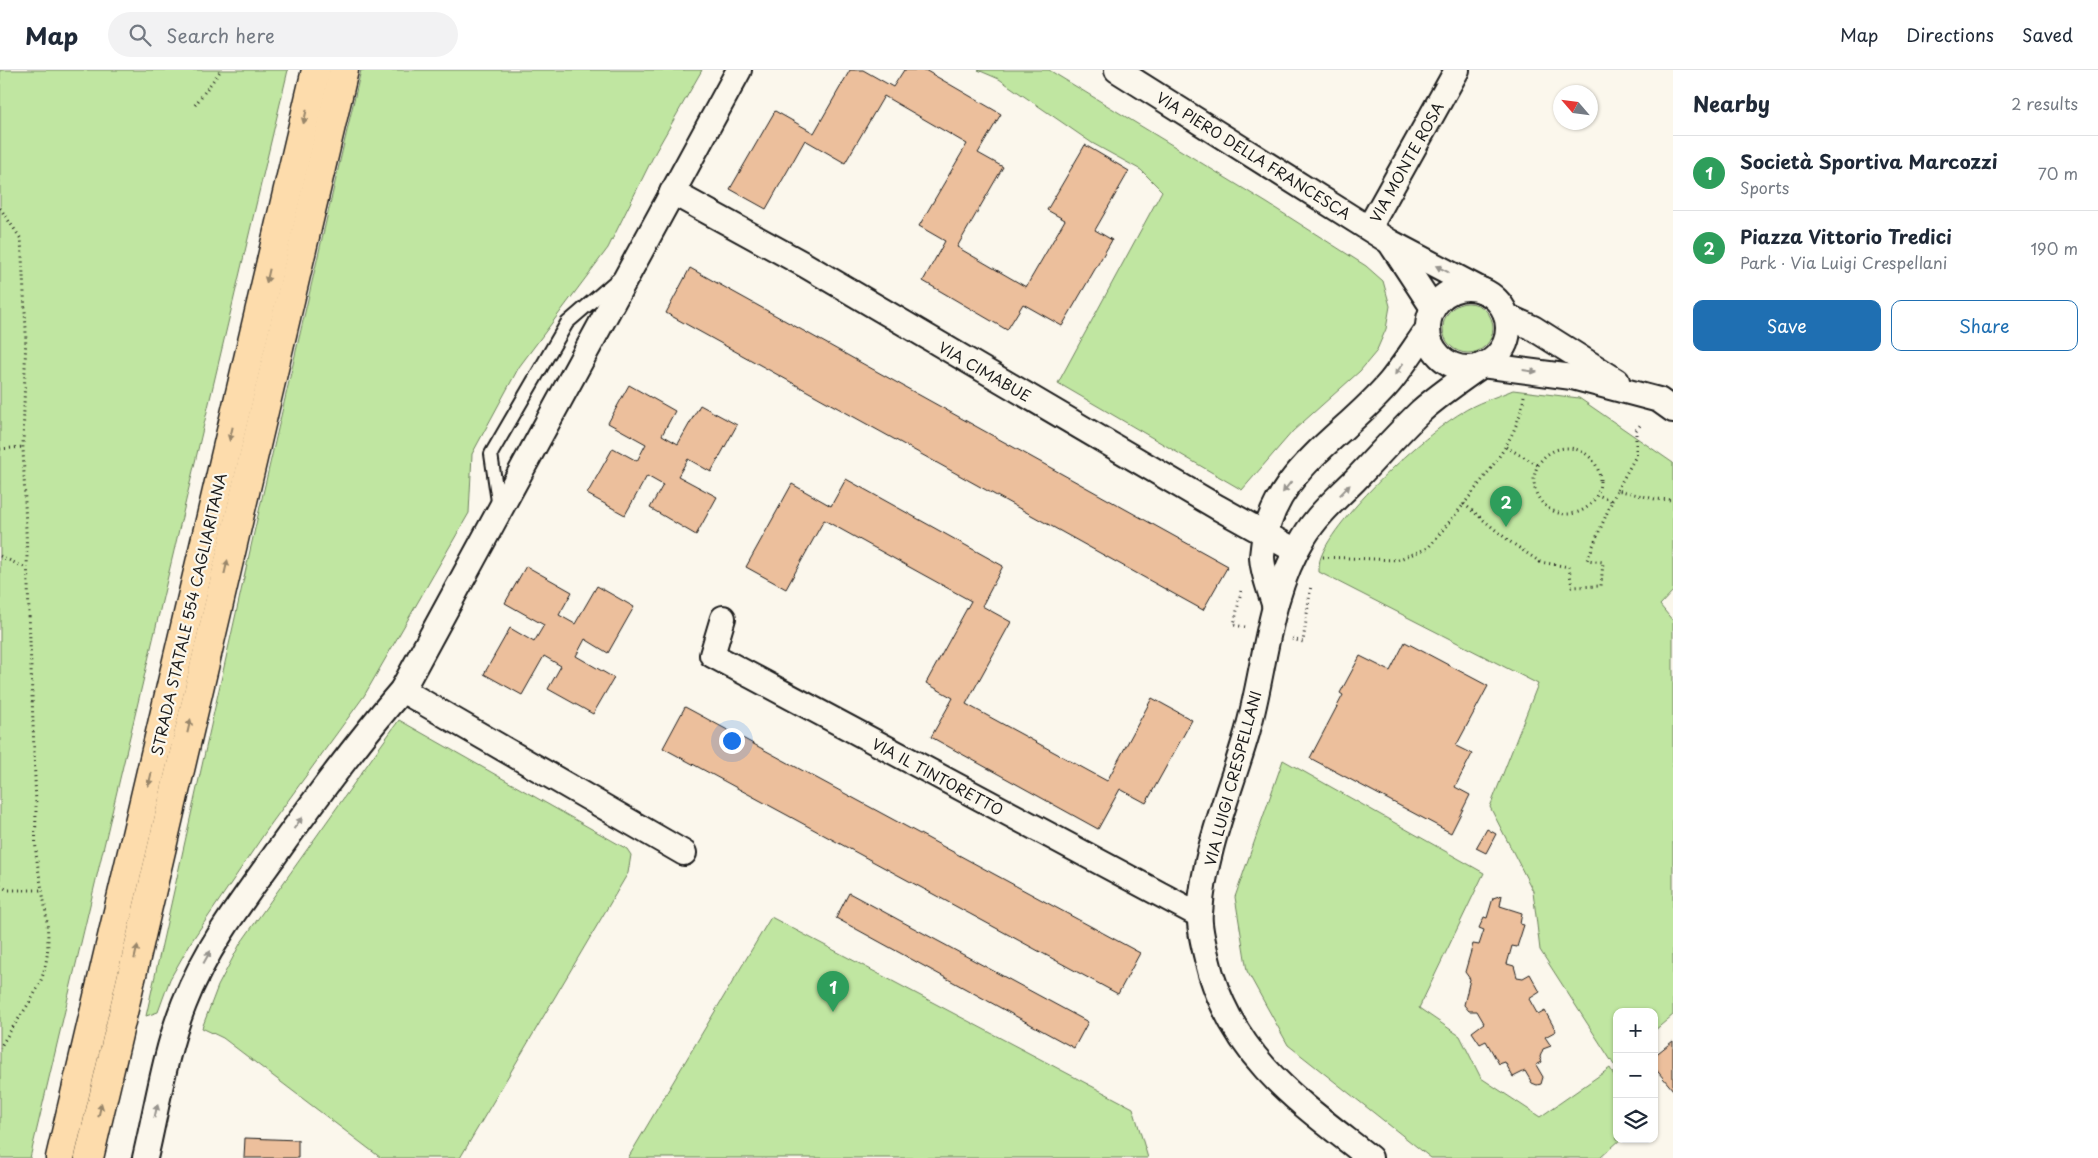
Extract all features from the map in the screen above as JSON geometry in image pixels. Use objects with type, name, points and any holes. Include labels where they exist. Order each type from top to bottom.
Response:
[{"type":"highway","name":"STRADA STATALE 554 CAGLIARITANA","points":[[60,1158],[316,70]]},
{"type":"highway","name":"STRADA STATALE 554 CAGLIARITANA","points":[[89,1158],[344,70]]},
{"type":"street","points":[[145,1158],[172,1044],[184,1004],[198,974],[219,936],[302,818],[402,690],[739,70]]},
{"type":"street","name":"VIA PIERO DELLA FRANCESCA","points":[[1117,70],[1390,242],[1485,292],[1498,302],[1506,316],[1533,328],[1636,393]]},
{"type":"street","name":"VIA MONTE ROSA","points":[[1369,228],[1457,70]]},
{"type":"street","name":"VIA CIMABUE","points":[[672,192],[805,265],[1266,536],[1296,551]]},
{"type":"street","name":"VIA PIERO DELLA FRANCESCA","points":[[1390,242],[1430,319],[1432,346],[1442,360],[1453,366],[1465,369],[1482,365],[1572,377],[1636,393],[1666,405]]},
{"type":"street","points":[[1430,319],[1445,295],[1462,288],[1474,288],[1485,292]]},
{"type":"street","points":[[1482,365],[1498,355],[1505,343],[1508,330],[1506,316]]},
{"type":"street","name":"VIA LUIGI CRESPELLANI","points":[[1274,604],[1262,558],[1266,536],[1277,500],[1309,458],[1390,382],[1430,319]]},
{"type":"street","name":"VIA LUIGI CRESPELLANI","points":[[1370,1158],[1312,1112],[1266,1072],[1245,1045],[1222,1003],[1211,972],[1199,915],[1210,849],[1247,731],[1274,604],[1286,569],[1305,535],[1320,516],[1421,411],[1482,365]]},
{"type":"street","name":"VIA IL TINTORETTO","points":[[723,618],[712,655],[1199,915]]},
{"type":"street","points":[[402,690],[684,853]]},
{"type":"lane","points":[[500,510],[491,454],[566,323],[632,267]]},
{"type":"path","points":[[194,105],[221,70]]},
{"type":"path","points":[[0,208],[21,239],[26,329],[23,447],[36,851],[46,913],[45,968],[34,993],[0,1048]]},
{"type":"path","points":[[1527,371],[1522,411],[1506,448],[1464,504],[1509,541],[1540,562],[1569,567],[1572,587],[1602,586],[1603,562],[1587,560],[1617,490],[1636,456],[1636,430],[1666,405]]},
{"type":"path","points":[[0,449],[23,447]]},
{"type":"path","points":[[1506,448],[1538,464]]},
{"type":"path","points":[[1563,448],[1582,451],[1597,465],[1600,485],[1598,495],[1592,504],[1583,511],[1573,514],[1552,511],[1537,496],[1534,475],[1538,464],[1553,451],[1563,448]]},
{"type":"path","points":[[1617,490],[1655,499],[1673,500]]},
{"type":"path","points":[[1598,495],[1612,501]]},
{"type":"path","points":[[0,556],[26,568]]},
{"type":"path","points":[[0,886],[8,890],[41,890]]},
{"type":"green space","points":[[0,70],[288,70],[30,1158],[0,1158]]},
{"type":"green space","points":[[361,70],[702,70],[656,151],[608,248],[519,367],[472,454],[469,513],[364,696],[271,824],[191,942],[170,979],[158,1012],[146,1016],[256,524]]},
{"type":"green space","points":[[978,70],[1049,70],[1267,203],[1366,266],[1383,281],[1390,306],[1386,329],[1376,352],[1360,371],[1293,431],[1242,490],[1058,383],[1162,191],[1141,170],[1092,143],[999,79]]},
{"type":"green space","points":[[1468,303],[1478,305],[1486,310],[1491,318],[1493,328],[1491,338],[1486,346],[1478,351],[1468,353],[1458,351],[1450,346],[1445,338],[1443,328],[1445,318],[1450,310],[1458,305]]},
{"type":"green space","points":[[1513,390],[1579,398],[1673,463],[1673,591],[1660,605],[1673,621],[1673,1015],[1658,1028],[1658,1008],[1613,1008],[1613,1063],[1540,950],[1533,891],[1490,807],[1538,684],[1319,572],[1319,562],[1330,540],[1382,478],[1425,439],[1467,409]]},
{"type":"green space","points":[[399,720],[627,849],[631,855],[628,873],[460,1158],[381,1158],[223,1038],[202,1028],[218,986],[240,944]]},
{"type":"green space","points":[[1283,760],[1484,873],[1419,1008],[1460,1036],[1481,1078],[1540,1117],[1610,1068],[1613,1074],[1613,1143],[1617,1143],[1600,1158],[1431,1158],[1288,1045],[1247,971],[1235,897]]},
{"type":"green space","points":[[771,917],[1133,1108],[1148,1158],[628,1158]]},
{"type":"building","points":[[850,70],[863,70],[893,87],[904,70],[925,70],[1001,114],[978,153],[1003,167],[957,247],[1026,287],[1065,220],[1047,210],[1085,145],[1129,171],[1095,230],[1112,240],[1062,326],[1023,304],[1007,330],[923,281],[945,241],[919,226],[967,144],[884,96],[845,163],[805,140],[766,209],[730,189],[775,111],[814,133]]},
{"type":"building","points":[[690,268],[1228,566],[1203,610],[666,313]]},
{"type":"building","points":[[629,385],[675,411],[662,435],[678,444],[700,405],[737,425],[711,472],[688,459],[678,476],[717,497],[696,535],[650,508],[663,485],[647,476],[625,515],[587,494],[613,448],[637,461],[646,444],[608,423]]},
{"type":"building","points":[[846,479],[1003,566],[982,606],[1011,622],[966,704],[1107,781],[1152,698],[1192,720],[1146,803],[1120,789],[1098,829],[931,737],[953,698],[926,683],[971,601],[824,520],[786,589],[746,567],[792,484],[831,506]]},
{"type":"building","points":[[526,566],[572,592],[559,615],[575,624],[597,586],[634,607],[608,653],[585,639],[576,656],[614,678],[593,714],[548,689],[561,666],[544,656],[522,695],[484,674],[510,628],[534,642],[544,625],[505,603]]},
{"type":"building","points":[[1405,642],[1488,686],[1456,746],[1472,754],[1455,787],[1470,795],[1451,833],[1310,758],[1343,695],[1340,693],[1360,656],[1390,671]]},
{"type":"building","points":[[685,707],[1140,953],[1118,994],[663,748]]},
{"type":"building","points":[[1487,829],[1496,834],[1486,853],[1476,848]]},
{"type":"building","points":[[849,893],[1088,1022],[1074,1048],[836,918]]},
{"type":"building","points":[[1502,895],[1500,906],[1522,913],[1520,924],[1524,925],[1517,947],[1512,946],[1507,964],[1514,966],[1517,977],[1523,978],[1530,974],[1540,992],[1529,999],[1538,1015],[1545,1011],[1556,1031],[1545,1037],[1551,1046],[1543,1049],[1540,1057],[1542,1062],[1536,1065],[1543,1077],[1541,1084],[1537,1085],[1532,1083],[1525,1071],[1513,1077],[1505,1062],[1499,1064],[1486,1041],[1480,1044],[1472,1032],[1484,1023],[1477,1011],[1469,1011],[1464,1005],[1470,979],[1465,972],[1473,944],[1479,945],[1484,930],[1479,928],[1484,917],[1487,918],[1493,898]]},
{"type":"building","points":[[1673,1041],[1673,1090],[1658,1072],[1658,1053]]},
{"type":"building","points":[[245,1138],[298,1140],[298,1158],[244,1158]]},
{"type":"place","name":"Piazza Vittorio Tredici","points":[[1506,527]]},
{"type":"place","name":"Società Sportiva Marcozzi","points":[[833,1012]]}]
